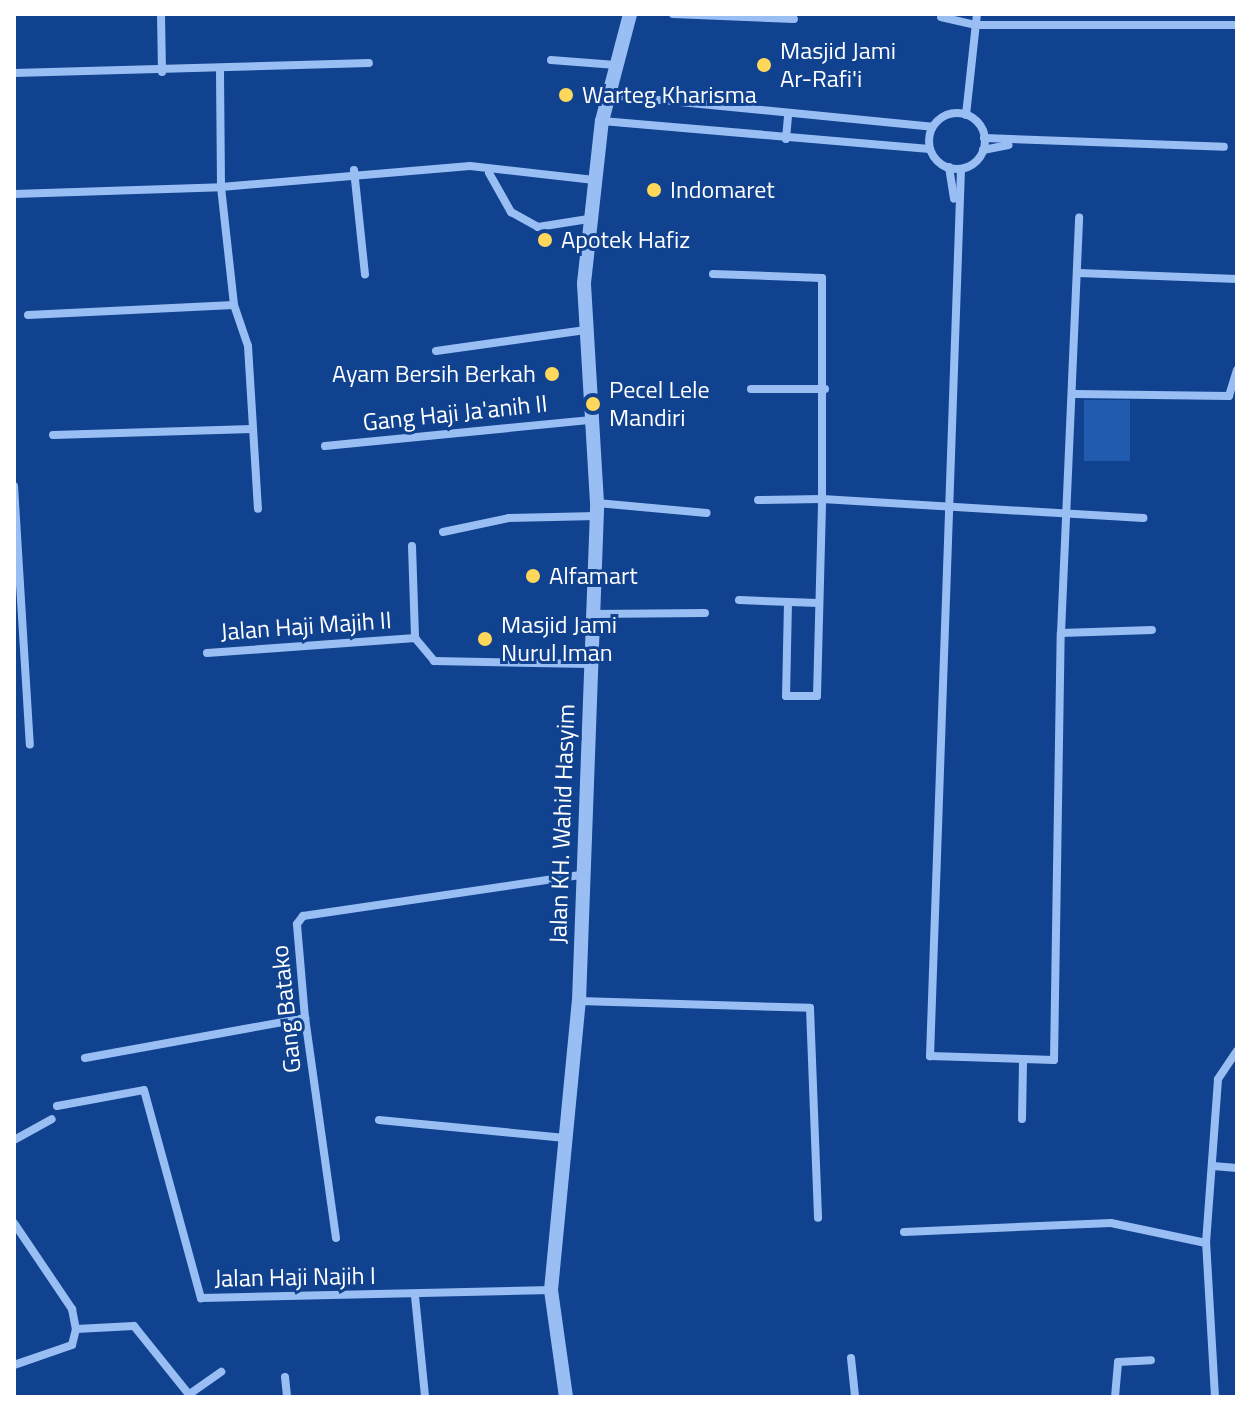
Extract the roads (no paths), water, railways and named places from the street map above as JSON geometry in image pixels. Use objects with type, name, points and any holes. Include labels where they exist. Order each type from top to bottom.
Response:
[{"type":"street","points":[[161,14],[162,72]]},
{"type":"street","name":"Jalan KH. Wahid Hasyim","points":[[566,1397],[551,1290],[579,1001],[597,510],[589,420],[586,330],[588,219],[602,121],[630,14]]},
{"type":"street","points":[[673,14],[794,19]]},
{"type":"street","points":[[977,14],[965,92],[966,115],[984,138],[983,150]]},
{"type":"street","points":[[941,17],[976,25],[1237,25]]},
{"type":"street","points":[[551,60],[616,65]]},
{"type":"street","points":[[14,73],[220,72],[369,63]]},
{"type":"street","points":[[220,72],[221,187],[234,305],[248,346],[258,509]]},
{"type":"street","points":[[608,95],[932,127],[954,114],[965,92]]},
{"type":"street","points":[[786,139],[788,114]]},
{"type":"street","points":[[954,114],[966,115]]},
{"type":"street","points":[[602,121],[930,149],[949,167],[961,169]]},
{"type":"street","points":[[930,149],[932,127]]},
{"type":"street","points":[[984,138],[1018,143],[1224,147]]},
{"type":"street","points":[[1018,143],[983,150],[961,169],[955,208],[930,1056],[1054,1060],[1061,633],[1071,512],[1079,217]]},
{"type":"street","points":[[14,194],[221,187],[354,170],[470,166],[489,173],[538,170],[594,180]]},
{"type":"street","points":[[949,167],[955,208]]},
{"type":"street","points":[[354,170],[365,274]]},
{"type":"street","points":[[489,173],[511,212],[538,227],[588,219]]},
{"type":"street","points":[[1079,273],[1237,279]]},
{"type":"street","points":[[713,274],[822,278],[825,389],[817,696],[786,696],[788,602]]},
{"type":"street","points":[[28,315],[234,305]]},
{"type":"street","points":[[436,351],[586,330]]},
{"type":"street","points":[[1075,394],[1229,396],[1237,370]]},
{"type":"street","points":[[751,389],[825,389]]},
{"type":"street","name":"Gang Haji Ja'anih II","points":[[325,446],[589,420]]},
{"type":"street","points":[[53,435],[252,429]]},
{"type":"street","points":[[14,486],[30,745]]},
{"type":"street","points":[[758,500],[947,504],[1143,518]]},
{"type":"street","points":[[443,532],[509,518],[597,510],[707,513]]},
{"type":"street","points":[[412,546],[415,638]]},
{"type":"street","points":[[739,600],[818,603]]},
{"type":"street","points":[[591,614],[705,613]]},
{"type":"street","points":[[1061,633],[1152,630]]},
{"type":"street","name":"Jalan Haji Majih II","points":[[207,653],[415,638],[434,661],[589,664]]},
{"type":"street","name":"Gang Batako","points":[[336,1238],[305,1018],[297,924],[303,916],[582,875]]},
{"type":"street","points":[[579,1001],[810,1008],[818,1218]]},
{"type":"street","points":[[85,1058],[305,1018]]},
{"type":"street","points":[[1215,1397],[1206,1243],[1218,1079],[1237,1051]]},
{"type":"street","points":[[1022,1119],[1023,1059]]},
{"type":"street","name":"Jalan Haji Najih I","points":[[57,1106],[144,1090],[201,1298],[415,1296],[551,1290]]},
{"type":"street","points":[[14,1140],[52,1119]]},
{"type":"street","points":[[379,1120],[565,1138]]},
{"type":"street","points":[[1213,1166],[1237,1168]]},
{"type":"street","points":[[14,1223],[72,1309],[76,1329],[72,1345],[14,1365]]},
{"type":"street","points":[[904,1232],[1111,1223],[1206,1243]]},
{"type":"street","points":[[415,1296],[425,1397]]},
{"type":"street","points":[[76,1329],[134,1326],[191,1395],[221,1372]]},
{"type":"street","points":[[851,1358],[855,1397]]},
{"type":"street","points":[[1115,1397],[1118,1362],[1151,1360]]},
{"type":"street","points":[[285,1377],[287,1397]]},
{"type":"place","name":"Masjid Jami Ar-Rafi'i","points":[[764,65]]},
{"type":"place","name":"Warteg Kharisma","points":[[566,95]]},
{"type":"place","name":"Indomaret","points":[[654,190]]},
{"type":"place","name":"Apotek Hafiz","points":[[545,240]]},
{"type":"place","name":"Ayam Bersih Berkah","points":[[552,374]]},
{"type":"place","name":"Pecel Lele Mandiri","points":[[593,404]]},
{"type":"place","name":"Alfamart","points":[[533,576]]},
{"type":"place","name":"Masjid Jami Nurul Iman","points":[[485,639]]}]
